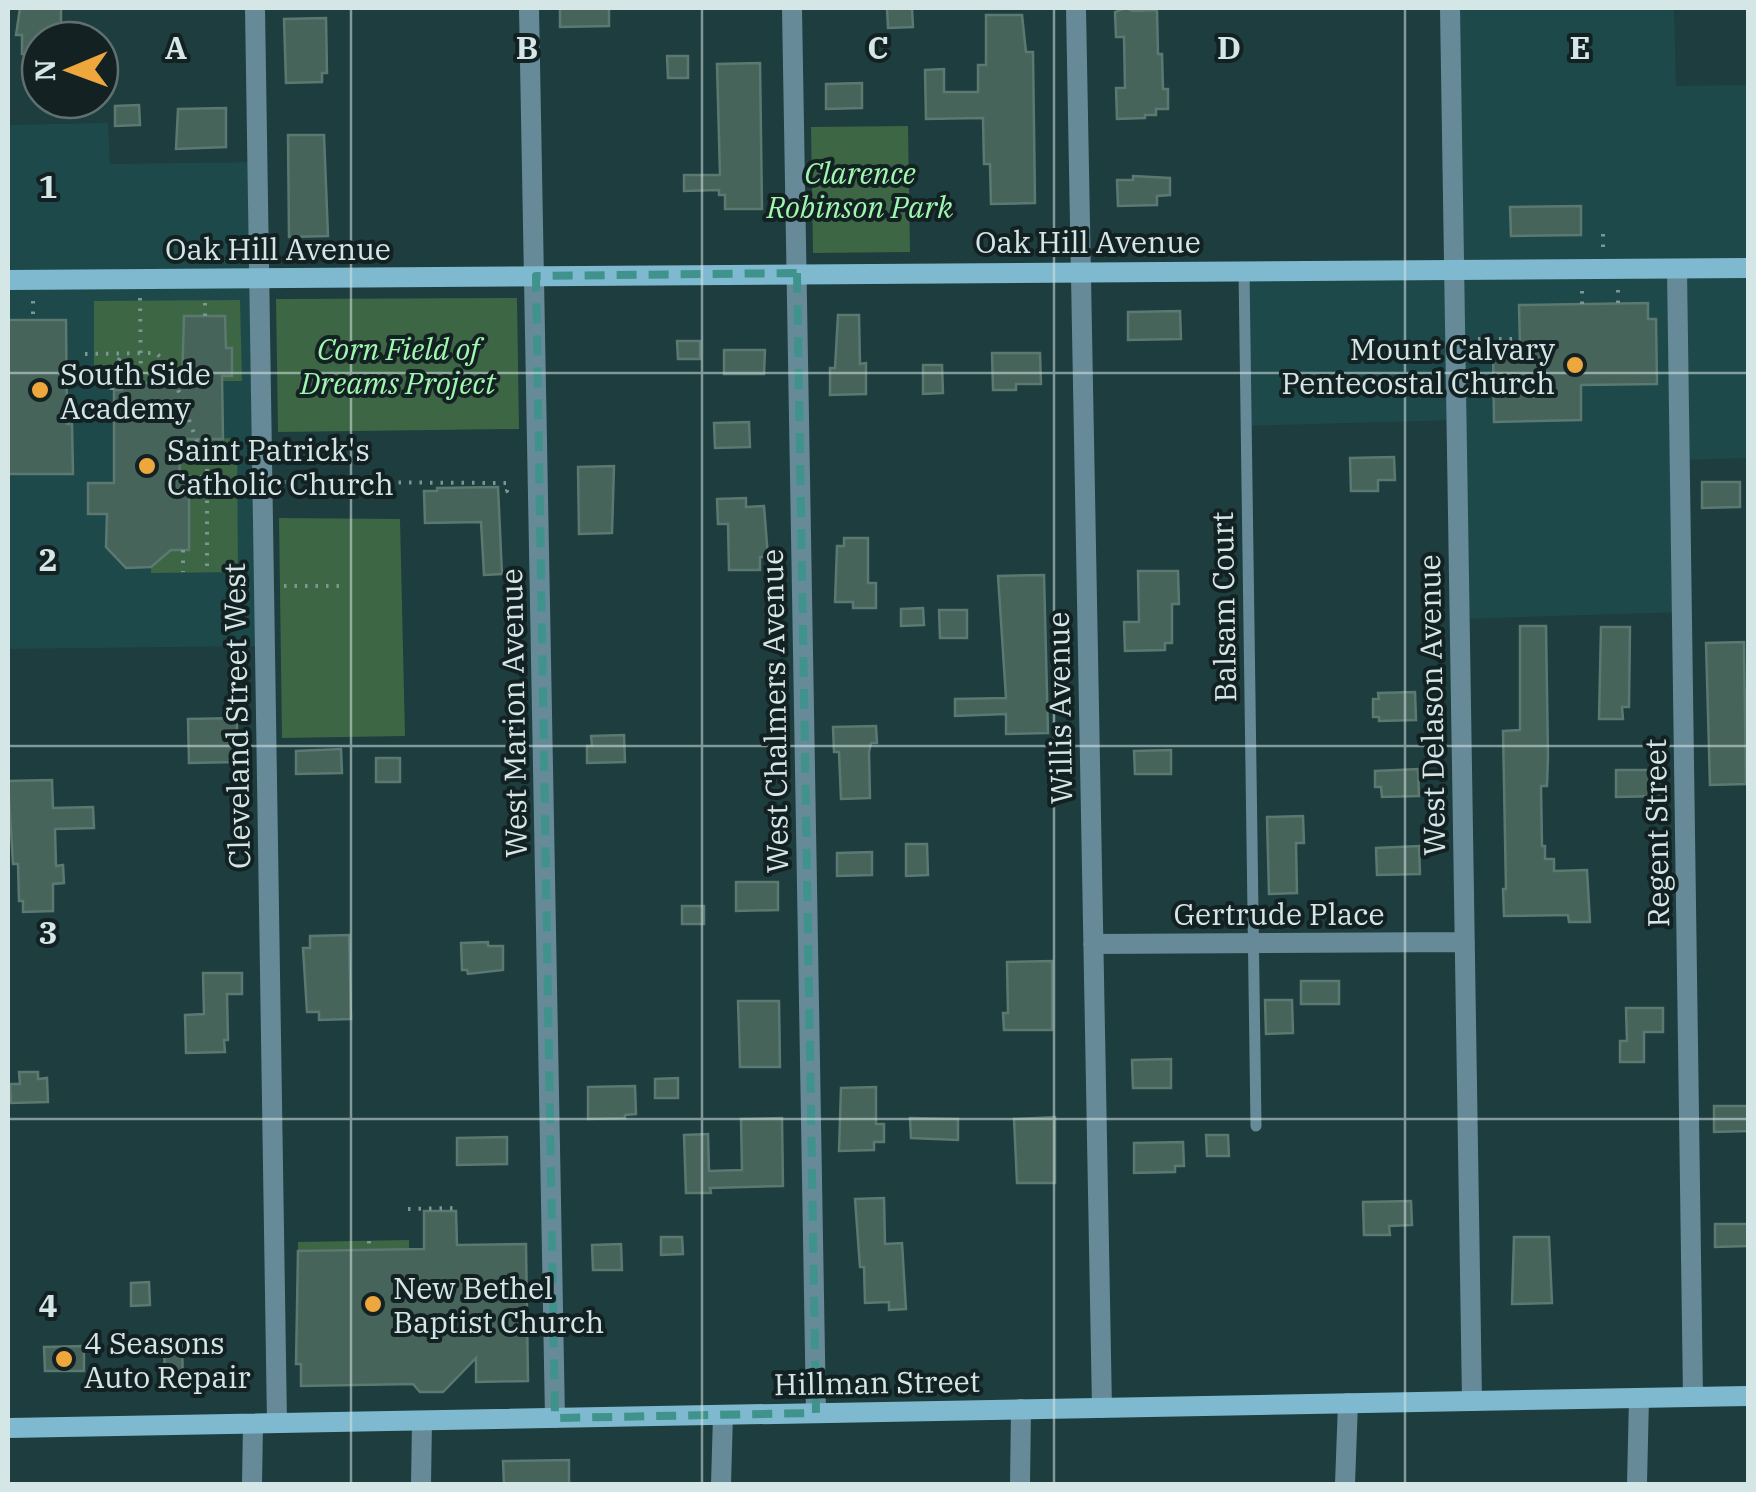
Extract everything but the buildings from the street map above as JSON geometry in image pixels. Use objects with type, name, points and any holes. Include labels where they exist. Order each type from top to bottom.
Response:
[{"type":"street","name":"Cleveland Street West","points":[[255,8],[277,1423]]},
{"type":"street","name":"West Marion Avenue","points":[[529,8],[555,1418]]},
{"type":"street","name":"West Chalmers Avenue","points":[[792,8],[816,1413]]},
{"type":"street","name":"Willis Avenue","points":[[1076,8],[1102,1408]]},
{"type":"street","name":"West Delason Avenue","points":[[1450,8],[1472,1400]]},
{"type":"street","name":"Oak Hill Avenue","points":[[8,280],[1748,268]]},
{"type":"street","name":"Regent Street","points":[[1677,269],[1693,1397]]},
{"type":"street","name":"Gertrude Place","points":[[1093,944],[1465,942]]},
{"type":"street","name":"Hillman Street","points":[[8,1428],[1748,1396]]},
{"type":"street","points":[[1637,1484],[1639,1398]]},
{"type":"street","points":[[1346,1484],[1348,1403]]},
{"type":"street","points":[[1020,1484],[1021,1409]]},
{"type":"street","points":[[721,1484],[722,1415]]},
{"type":"street","points":[[420,1484],[422,1420]]},
{"type":"street","points":[[252,1484],[253,1424]]},
{"type":"lane","name":"Balsam Court","points":[[1244,270],[1256,1126]]},
{"type":"path","points":[[1603,234],[1604,249]]},
{"type":"path","points":[[140,279],[140,383]]},
{"type":"path","points":[[1582,290],[1582,304]]},
{"type":"path","points":[[1618,290],[1618,304]]},
{"type":"path","points":[[33,301],[33,320]]},
{"type":"path","points":[[1478,339],[1520,339]]},
{"type":"path","points":[[85,354],[156,353],[169,365],[207,477],[207,572]]},
{"type":"path","points":[[112,390],[112,372],[122,354]]},
{"type":"path","points":[[180,477],[207,477]]},
{"type":"path","points":[[278,482],[507,482],[507,492],[500,492]]},
{"type":"path","points":[[507,487],[520,486]]},
{"type":"path","points":[[183,550],[183,572]]},
{"type":"path","points":[[264,586],[342,586]]},
{"type":"path","points":[[408,1209],[458,1211]]},
{"type":"path","points":[[369,1241],[370,1250]]},
{"type":"highlighted area","points":[[797,273],[816,1413],[555,1418],[536,276]]},
{"type":"shaded area","points":[[1450,8],[1674,8],[1676,86],[1748,85],[1748,458],[1680,460],[1683,612],[1460,619],[1457,420],[1246,426],[1244,270],[1454,269]]},
{"type":"shaded area","points":[[108,123],[110,164],[257,162],[265,646],[8,649],[8,125]]},
{"type":"green space","name":"Clarence Robinson Park","points":[[908,126],[910,252],[813,253],[811,127]]},
{"type":"green space","name":"Corn Field of Dreams Project","points":[[517,298],[519,429],[278,432],[276,299]]},
{"type":"green space","points":[[240,300],[242,381],[223,381],[222,376],[232,375],[232,349],[225,348],[224,316],[185,316],[183,393],[197,439],[237,438],[238,572],[151,573],[151,567],[171,550],[179,481],[160,383],[122,383],[122,390],[108,390],[108,382],[94,382],[94,301]]},
{"type":"green space","points":[[279,518],[400,519],[405,736],[282,738]]},
{"type":"green space","points":[[409,1240],[409,1249],[298,1251],[298,1242]]},
{"type":"place","name":"Mount Calvary Pentecostal Church","points":[[1575,365]]},
{"type":"place","name":"South Side Academy","points":[[40,390]]},
{"type":"place","name":"Saint Patrick's Catholic Church","points":[[147,466]]},
{"type":"place","name":"New Bethel Baptist Church","points":[[373,1304]]},
{"type":"place","name":"4 Seasons Auto Repair","points":[[64,1359]]}]
